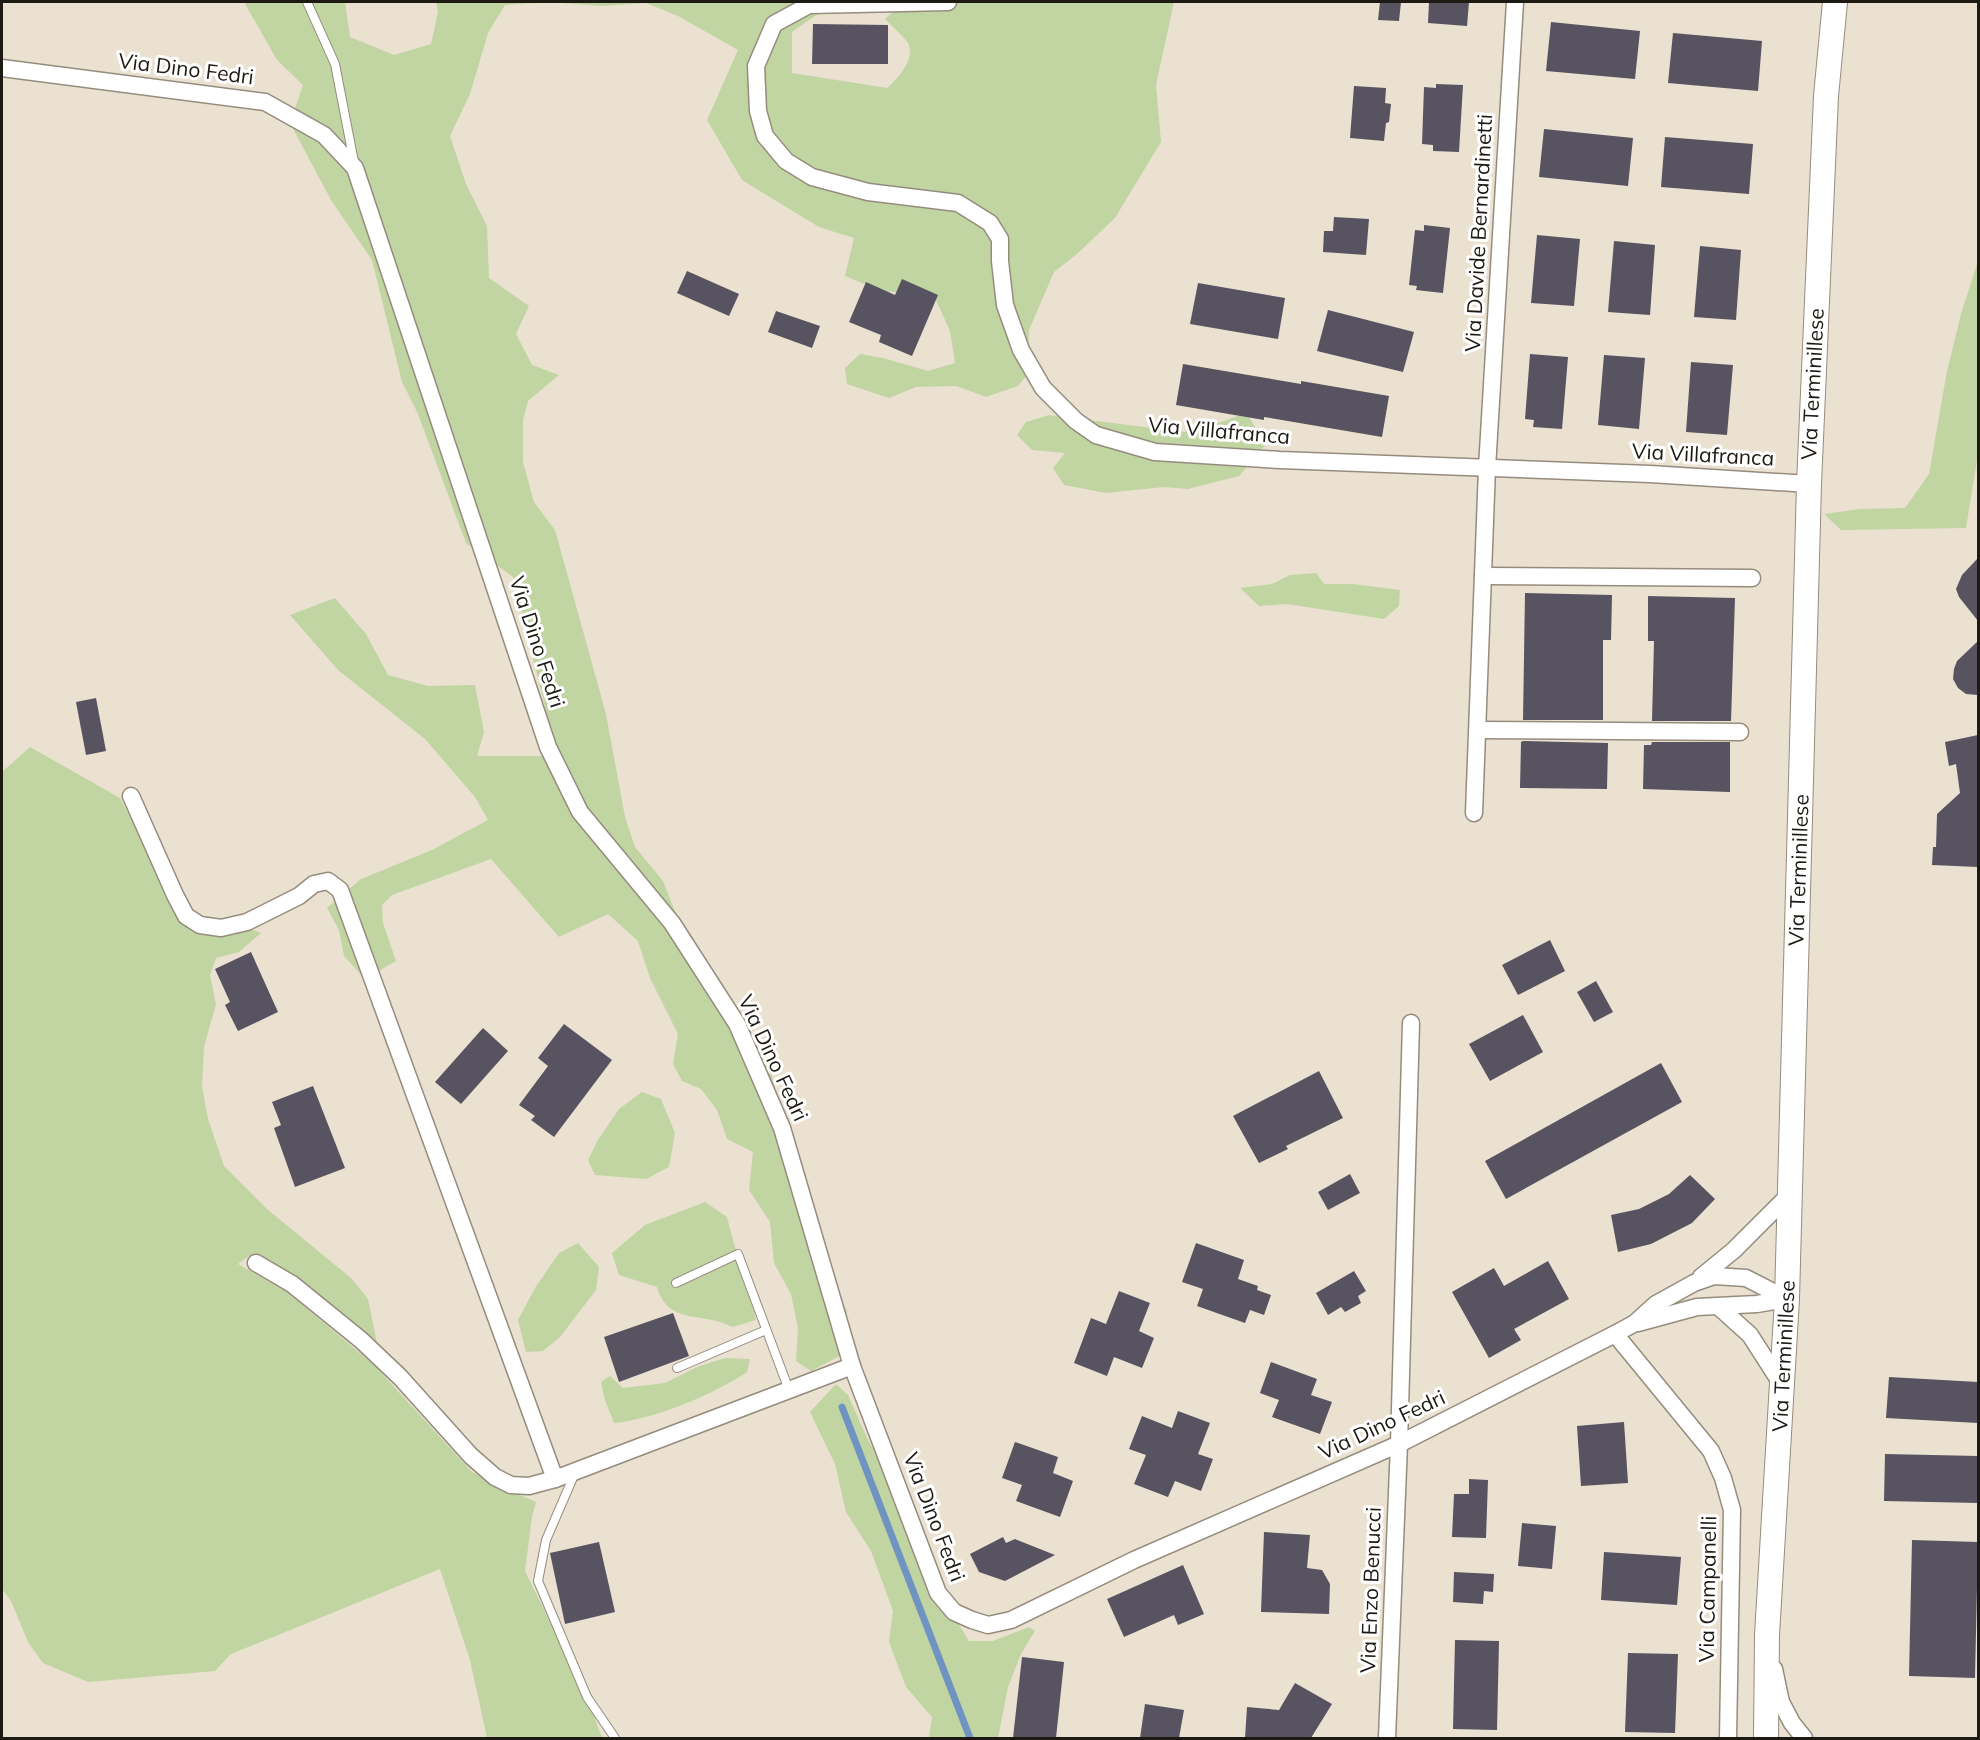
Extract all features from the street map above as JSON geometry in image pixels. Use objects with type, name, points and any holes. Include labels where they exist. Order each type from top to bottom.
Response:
[{"type":"main road","name":"Via Terminillese","points":[[1766,1738],[1767,1635],[1787,1299],[1809,484],[1826,96],[1835,2]]},
{"type":"street","name":"Via Villafranca","points":[[948,2],[809,5],[774,24],[756,66],[758,111],[765,136],[786,161],[812,177],[868,192],[958,203],[990,223],[1000,239],[1005,305],[1021,350],[1043,388],[1076,421],[1096,435],[1155,452],[1280,460],[1650,474],[1809,484]]},
{"type":"street","name":"Via Davide Bernardinetti","points":[[1474,813],[1487,468],[1515,2]]},
{"type":"street","name":"Via Dino Fedri","points":[[2,68],[265,102],[324,135],[355,168],[548,747],[580,812],[672,923],[737,1024],[782,1128],[852,1366],[938,1593],[954,1612],[988,1625],[1011,1620],[1134,1560],[1399,1444],[1615,1334],[1635,1323],[1656,1304],[1694,1283],[1714,1276],[1746,1278],[1787,1299]]},
{"type":"street","points":[[1483,576],[1752,578]]},
{"type":"street","points":[[1478,730],[1740,732]]},
{"type":"street","points":[[131,796],[186,916],[200,925],[221,928],[247,922],[299,896],[314,884],[328,881],[340,890],[555,1479]]},
{"type":"street","name":"Via Enzo Benucci","points":[[1387,1738],[1399,1444],[1411,1023]]},
{"type":"street","name":"Via Dino Fedri","points":[[1694,1283],[1734,1250],[1790,1194]]},
{"type":"street","points":[[256,1263],[292,1284],[361,1340],[400,1377],[471,1456],[495,1477],[511,1485],[529,1486],[555,1479],[852,1366]]},
{"type":"street","name":"Via Dino Fedri","points":[[1635,1323],[1697,1307],[1757,1304],[1787,1299]]},
{"type":"street","points":[[1719,1307],[1750,1335],[1782,1386]]},
{"type":"street","name":"Via Campanelli","points":[[1615,1334],[1711,1451],[1723,1478],[1732,1510],[1728,1738]]},
{"type":"street","points":[[1767,1635],[1781,1702],[1792,1723],[1804,1738]]},
{"type":"lane","points":[[308,2],[335,64],[355,168]]},
{"type":"lane","points":[[676,1284],[738,1254],[789,1390]]},
{"type":"lane","points":[[677,1368],[766,1330]]},
{"type":"lane","points":[[576,1471],[546,1540],[538,1581],[587,1697],[615,1738]]},
{"type":"green space","points":[[244,2],[345,2],[350,37],[394,55],[431,44],[438,12],[436,2],[548,2],[505,5],[488,33],[470,94],[450,136],[466,184],[487,226],[489,278],[529,306],[516,334],[532,365],[559,375],[528,401],[523,420],[523,462],[534,502],[555,530],[606,714],[625,817],[635,847],[663,881],[691,952],[711,988],[726,1024],[766,1058],[775,1086],[780,1135],[803,1224],[847,1311],[845,1353],[811,1371],[796,1361],[798,1328],[791,1294],[774,1263],[770,1222],[749,1190],[753,1152],[727,1139],[717,1110],[701,1089],[682,1081],[673,1064],[678,1034],[650,978],[638,941],[608,914],[559,937],[491,859],[392,895],[382,905],[383,923],[396,961],[365,979],[344,956],[339,930],[327,908],[361,879],[432,850],[488,820],[475,797],[425,739],[338,670],[290,615],[335,598],[366,634],[388,675],[428,686],[475,685],[484,732],[477,756],[557,756],[513,577],[466,543],[418,414],[402,382],[372,260],[331,200],[290,123],[303,85],[277,60]]},
{"type":"green space","points":[[548,2],[847,2],[815,16],[792,32],[792,73],[887,88],[901,74],[910,56],[908,43],[885,19],[904,2],[1174,2],[1156,85],[1161,142],[1115,218],[1054,272],[1029,330],[1027,375],[1018,386],[986,397],[956,386],[916,387],[889,398],[847,384],[845,368],[860,354],[928,371],[955,363],[950,331],[935,298],[879,290],[845,276],[854,238],[819,227],[742,180],[707,120],[738,50],[678,16],[646,3],[602,6]]},
{"type":"green space","points":[[1978,261],[1978,454],[1966,528],[1841,530],[1824,514],[1860,509],[1905,508],[1929,474],[1947,371],[1961,314]]},
{"type":"green space","points":[[1246,413],[1266,444],[1239,476],[1188,489],[1163,487],[1106,493],[1064,485],[1053,468],[1065,453],[1032,450],[1017,435],[1026,422],[1049,415],[1184,432],[1210,426]]},
{"type":"green space","points":[[1316,573],[1324,584],[1353,584],[1400,590],[1399,606],[1384,619],[1287,604],[1259,606],[1240,588],[1272,584],[1290,575]]},
{"type":"green space","points":[[30,747],[120,798],[177,913],[246,927],[261,933],[239,952],[216,958],[210,975],[216,1004],[204,1047],[202,1086],[208,1119],[224,1166],[267,1209],[351,1278],[368,1299],[377,1343],[334,1308],[249,1256],[238,1264],[287,1292],[374,1365],[472,1472],[536,1502],[525,1571],[587,1697],[602,1738],[487,1738],[470,1660],[440,1569],[231,1654],[215,1671],[88,1682],[43,1663],[28,1642],[11,1601],[2,1589],[2,772]]},
{"type":"green space","points":[[642,1092],[661,1099],[675,1133],[669,1167],[646,1179],[595,1175],[588,1160],[598,1140],[619,1109]]},
{"type":"green space","points":[[705,1202],[727,1217],[756,1320],[732,1327],[710,1319],[678,1313],[662,1299],[657,1287],[619,1275],[612,1253],[645,1225]]},
{"type":"green space","points":[[578,1243],[599,1267],[596,1290],[560,1337],[543,1351],[526,1352],[518,1320],[535,1288],[559,1253]]},
{"type":"green space","points":[[725,1358],[750,1359],[747,1372],[718,1389],[683,1405],[646,1417],[614,1423],[601,1382],[610,1376],[623,1388],[665,1383],[697,1367]]},
{"type":"green space","points":[[836,1384],[848,1395],[867,1438],[899,1494],[956,1620],[969,1641],[993,1641],[1029,1627],[1035,1631],[1021,1654],[1008,1687],[998,1738],[929,1738],[932,1717],[906,1687],[889,1642],[893,1611],[871,1551],[846,1512],[835,1464],[810,1412]]},
{"type":"building","points":[[1380,2],[1401,2],[1399,21],[1378,20]]},
{"type":"building","points":[[1429,2],[1469,2],[1467,26],[1428,23]]},
{"type":"building","points":[[1551,22],[1640,31],[1635,79],[1546,71]]},
{"type":"building","points":[[813,24],[888,25],[888,64],[812,64]]},
{"type":"building","points":[[1673,33],[1762,41],[1758,91],[1668,83]]},
{"type":"building","points":[[1436,84],[1463,85],[1459,152],[1433,151],[1433,145],[1422,144],[1424,87],[1436,88]]},
{"type":"building","points":[[1354,86],[1386,88],[1385,103],[1391,104],[1384,141],[1350,138]]},
{"type":"building","points":[[1544,129],[1633,138],[1628,186],[1539,177]]},
{"type":"building","points":[[1665,137],[1753,144],[1749,194],[1661,187]]},
{"type":"building","points":[[1334,217],[1369,219],[1366,255],[1323,252],[1324,231],[1333,231]]},
{"type":"building","points":[[1424,225],[1450,228],[1443,293],[1416,290],[1417,286],[1409,285],[1415,230],[1424,231]]},
{"type":"building","points":[[1537,235],[1580,239],[1574,306],[1531,303]]},
{"type":"building","points":[[1614,241],[1655,245],[1650,315],[1608,312]]},
{"type":"building","points":[[1700,246],[1741,250],[1736,320],[1694,317]]},
{"type":"building","points":[[687,271],[739,294],[729,316],[677,293]]},
{"type":"building","points":[[902,279],[938,295],[912,356],[879,342],[881,335],[849,322],[866,282],[895,295]]},
{"type":"building","points":[[1198,283],[1285,298],[1278,339],[1190,324]]},
{"type":"building","points":[[1328,310],[1414,332],[1403,372],[1317,351]]},
{"type":"building","points":[[776,311],[820,326],[812,348],[768,332]]},
{"type":"building","points":[[1530,354],[1568,357],[1562,429],[1533,427],[1534,420],[1525,419]]},
{"type":"building","points":[[1604,355],[1645,358],[1639,429],[1598,425]]},
{"type":"building","points":[[1691,362],[1733,365],[1727,435],[1686,432]]},
{"type":"building","points":[[1183,364],[1389,396],[1382,437],[1176,405]]},
{"type":"building","points":[[1978,558],[1978,621],[1959,597],[1956,589],[1962,575]]},
{"type":"building","points":[[1525,593],[1612,595],[1611,640],[1603,640],[1603,720],[1523,720]]},
{"type":"building","points":[[1648,596],[1735,598],[1731,721],[1652,721],[1654,641],[1648,641]]},
{"type":"building","points":[[1978,641],[1978,695],[1966,694],[1958,688],[1953,679],[1954,669],[1957,661]]},
{"type":"building","points":[[96,698],[106,751],[86,755],[76,702]]},
{"type":"building","points":[[1978,735],[1978,867],[1932,865],[1933,847],[1936,847],[1937,814],[1960,793],[1956,764],[1949,766],[1945,742]]},
{"type":"building","points":[[1521,742],[1608,743],[1607,789],[1520,788]]},
{"type":"building","points":[[1652,742],[1730,742],[1730,792],[1643,789],[1644,745],[1651,745]]},
{"type":"building","points":[[1550,940],[1565,971],[1518,995],[1502,965]]},
{"type":"building","points":[[251,952],[278,1012],[238,1031],[225,1005],[230,1002],[215,969]]},
{"type":"building","points":[[1596,981],[1613,1012],[1594,1022],[1577,992]]},
{"type":"building","points":[[1523,1015],[1543,1052],[1490,1081],[1469,1044]]},
{"type":"building","points":[[564,1024],[612,1060],[554,1137],[531,1120],[535,1116],[519,1105],[548,1066],[538,1058]]},
{"type":"building","points":[[483,1028],[508,1051],[461,1104],[435,1082]]},
{"type":"building","points":[[1661,1063],[1682,1102],[1506,1199],[1485,1161]]},
{"type":"building","points":[[1319,1071],[1343,1118],[1286,1146],[1288,1149],[1259,1163],[1233,1116]]},
{"type":"building","points":[[313,1086],[345,1168],[295,1187],[274,1128],[281,1125],[272,1102]]},
{"type":"building","points":[[1350,1174],[1360,1193],[1328,1210],[1318,1192]]},
{"type":"building","points":[[1690,1175],[1715,1199],[1692,1223],[1651,1244],[1618,1252],[1611,1215],[1639,1209],[1669,1194]]},
{"type":"building","points":[[1196,1243],[1244,1260],[1238,1279],[1258,1286],[1257,1290],[1271,1295],[1264,1315],[1250,1310],[1245,1323],[1197,1306],[1203,1289],[1182,1282]]},
{"type":"building","points":[[1548,1261],[1569,1299],[1514,1329],[1521,1340],[1489,1358],[1452,1292],[1494,1268],[1504,1286]]},
{"type":"building","points":[[1354,1271],[1366,1291],[1358,1296],[1361,1303],[1345,1312],[1341,1307],[1328,1315],[1316,1293]]},
{"type":"building","points":[[1119,1291],[1150,1303],[1139,1331],[1154,1338],[1142,1368],[1114,1357],[1107,1376],[1074,1363],[1091,1318],[1106,1324]]},
{"type":"building","points":[[673,1313],[689,1356],[619,1382],[604,1337]]},
{"type":"building","points":[[1271,1362],[1317,1379],[1311,1395],[1332,1402],[1320,1434],[1272,1417],[1279,1400],[1260,1393]]},
{"type":"building","points":[[1889,1377],[1978,1382],[1978,1423],[1886,1418]]},
{"type":"building","points":[[1178,1411],[1210,1423],[1198,1454],[1213,1459],[1201,1491],[1175,1481],[1168,1497],[1134,1484],[1146,1455],[1129,1449],[1142,1416],[1172,1428]]},
{"type":"building","points":[[1624,1422],[1628,1483],[1581,1486],[1577,1426]]},
{"type":"building","points":[[1015,1442],[1058,1457],[1053,1473],[1073,1481],[1060,1517],[1016,1501],[1022,1485],[1002,1478]]},
{"type":"building","points":[[1885,1454],[1978,1456],[1978,1503],[1884,1501]]},
{"type":"building","points":[[1469,1479],[1488,1480],[1486,1538],[1452,1537],[1454,1494],[1469,1494]]},
{"type":"building","points":[[1522,1523],[1556,1526],[1552,1569],[1518,1566]]},
{"type":"building","points":[[1264,1532],[1310,1535],[1307,1568],[1322,1570],[1330,1584],[1329,1614],[1261,1612]]},
{"type":"building","points":[[1003,1537],[1006,1543],[1015,1539],[1055,1555],[1005,1581],[979,1572],[970,1554]]},
{"type":"building","points":[[1912,1540],[1978,1542],[1975,1678],[1909,1676]]},
{"type":"building","points":[[599,1542],[615,1612],[565,1624],[550,1553]]},
{"type":"building","points":[[1604,1552],[1681,1557],[1677,1605],[1601,1600]]},
{"type":"building","points":[[1183,1565],[1204,1614],[1178,1625],[1174,1615],[1124,1637],[1107,1599]]},
{"type":"building","points":[[1454,1572],[1494,1574],[1493,1592],[1484,1591],[1483,1604],[1453,1602]]},
{"type":"building","points":[[1455,1640],[1499,1641],[1497,1730],[1453,1729]]},
{"type":"building","points":[[1628,1653],[1678,1654],[1675,1733],[1625,1732]]},
{"type":"building","points":[[1022,1657],[1064,1662],[1056,1738],[1013,1738]]},
{"type":"building","points":[[1295,1683],[1332,1704],[1311,1738],[1245,1738],[1247,1707],[1279,1710]]},
{"type":"building","points":[[1145,1704],[1184,1710],[1179,1738],[1140,1738]]},
{"type":"waterway","points":[[842,1407],[970,1738]]}]
